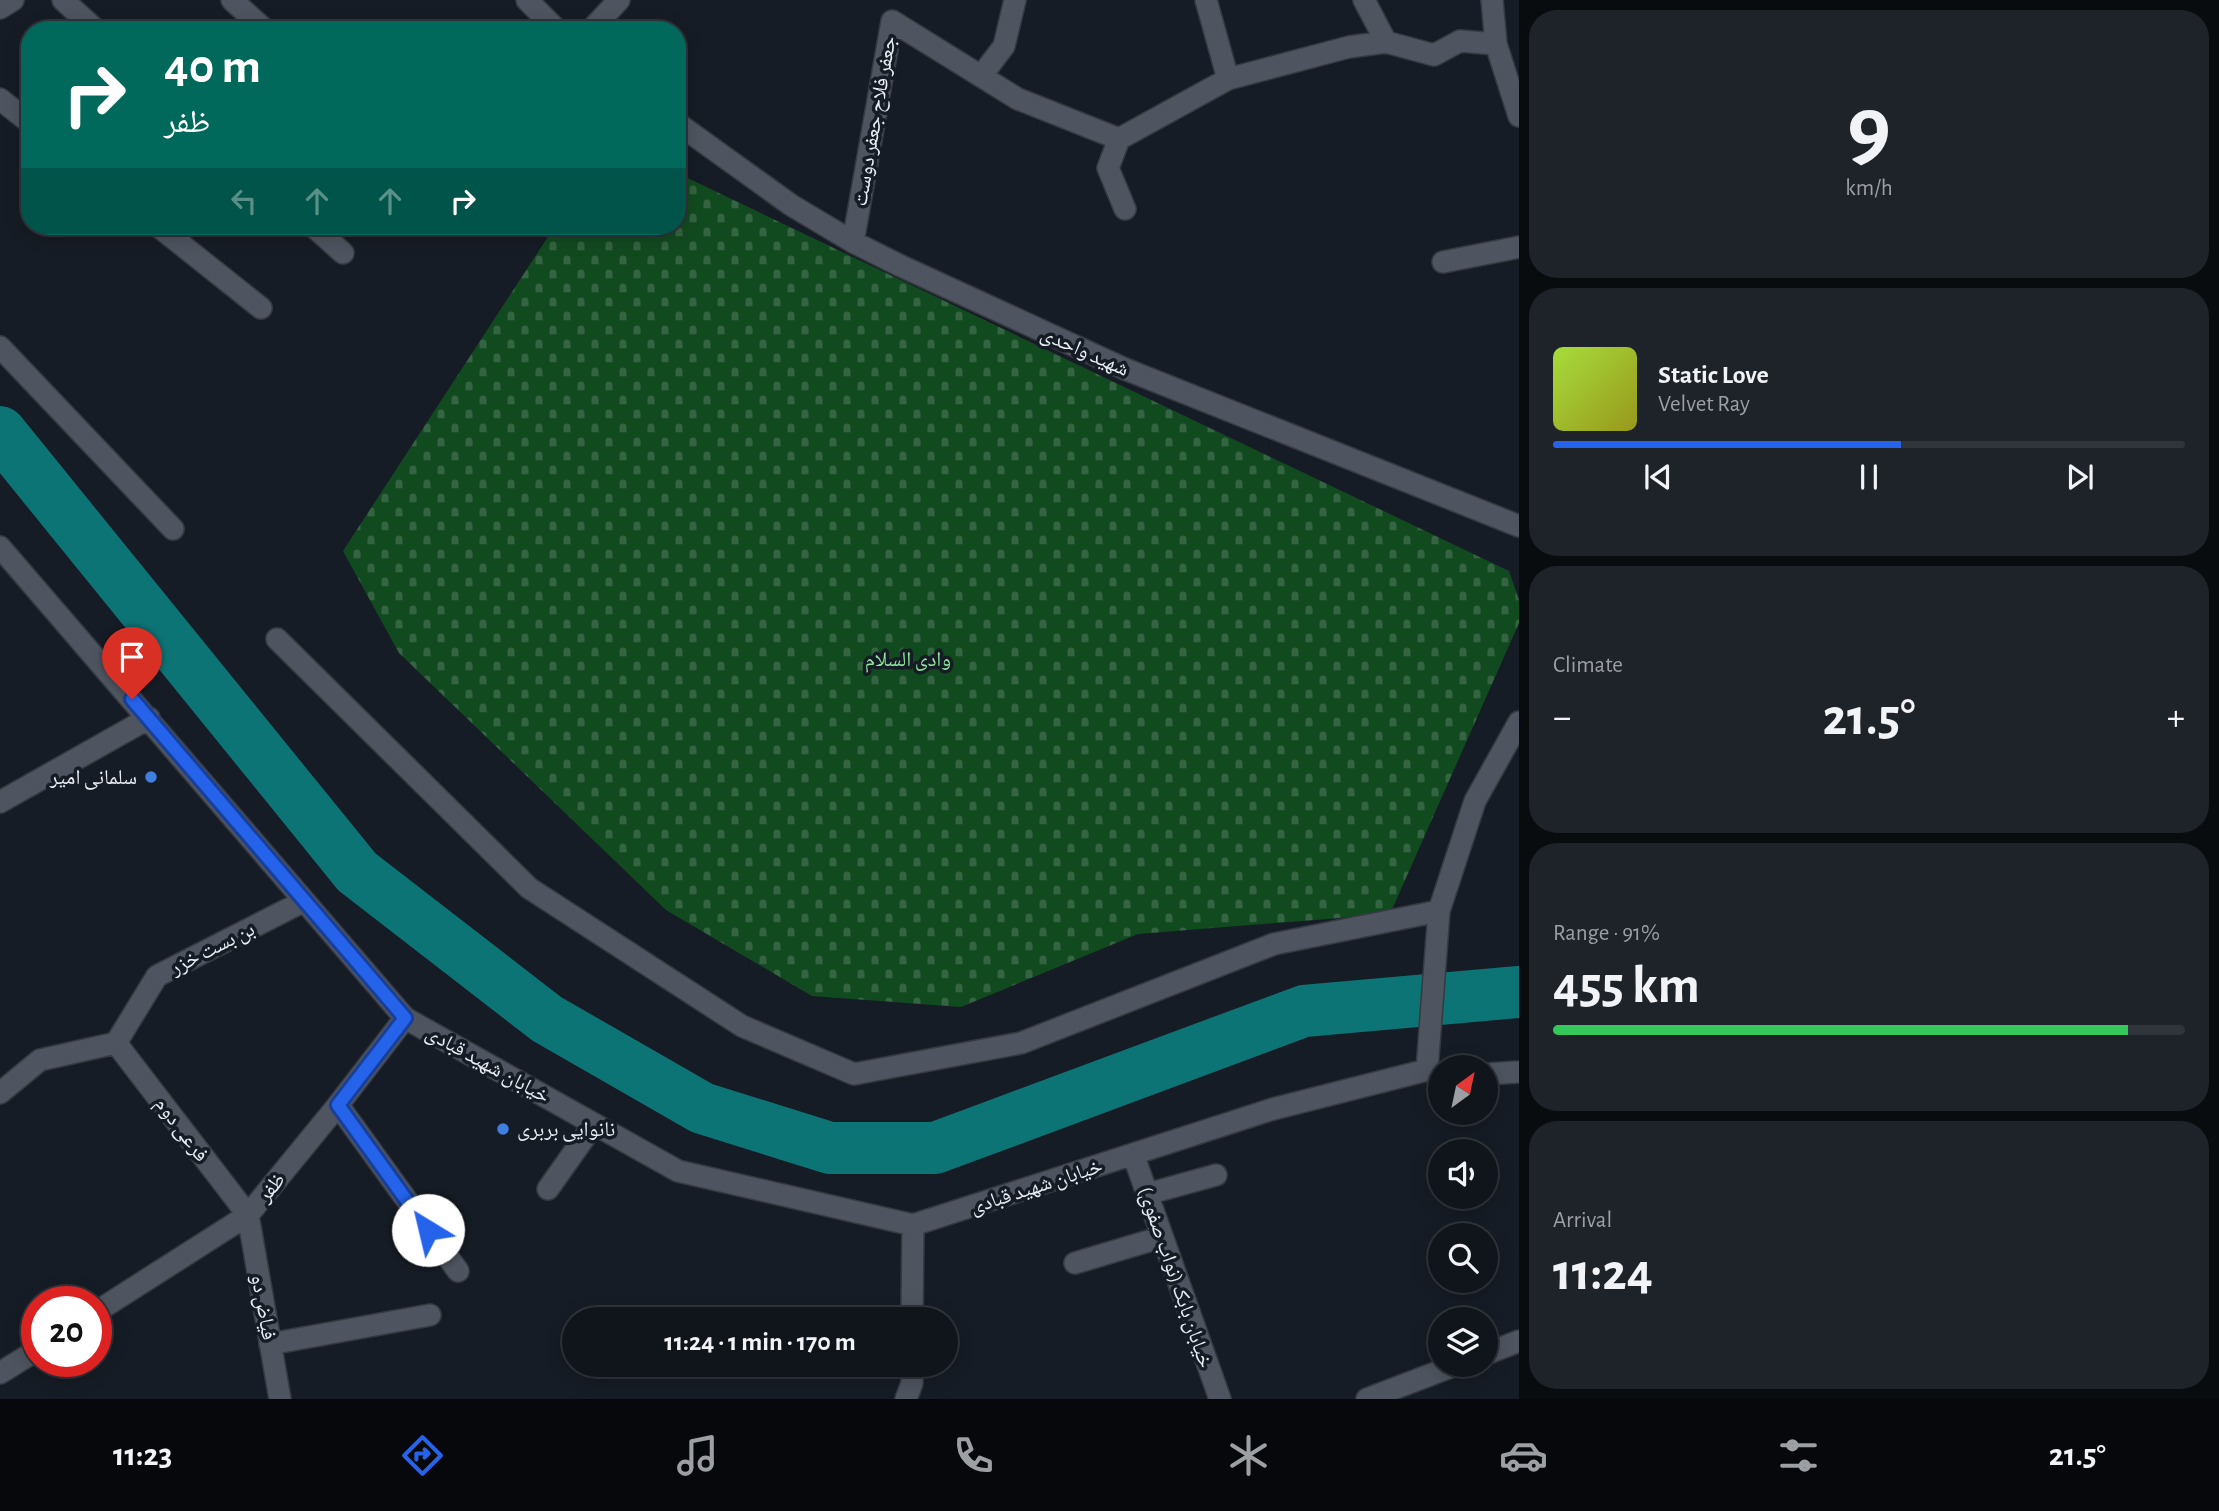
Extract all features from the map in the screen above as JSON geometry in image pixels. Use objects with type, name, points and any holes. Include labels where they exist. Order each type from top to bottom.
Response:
[{"type":"street","points":[[0,8],[13,0]]},
{"type":"street","points":[[63,0],[86,21]]},
{"type":"street","points":[[232,0],[255,21]]},
{"type":"street","points":[[527,0],[548,21]]},
{"type":"street","points":[[600,21],[620,0]]},
{"type":"street","points":[[982,75],[1004,46],[1015,0]]},
{"type":"street","points":[[1206,0],[1228,79]]},
{"type":"street","points":[[1364,0],[1386,42]]},
{"type":"street","points":[[1492,0],[1496,44],[1519,116]]},
{"type":"street","name":"جعفر فلاح جعفر دوست","points":[[853,242],[892,21],[1018,99],[1119,139]]},
{"type":"street","points":[[1125,209],[1108,168],[1119,139],[1228,79],[1349,47],[1386,42],[1434,55],[1460,41],[1496,44]]},
{"type":"street","points":[[0,99],[21,116]]},
{"type":"street","name":"شهید واحدی","points":[[686,129],[791,205],[853,242],[1125,369],[1519,527]]},
{"type":"street","points":[[169,235],[261,308]]},
{"type":"street","points":[[323,235],[343,253]]},
{"type":"street","points":[[1443,262],[1519,247]]},
{"type":"street","points":[[0,347],[173,530]]},
{"type":"street","name":"خیابان شهید قبادی","points":[[4,561],[149,719],[405,1018],[678,1171],[913,1226],[1273,1108],[1428,1073]]},
{"type":"street","points":[[277,639],[529,887],[742,1026],[854,1074],[1021,1043],[1274,944],[1439,911]]},
{"type":"street","points":[[0,802],[149,719]]},
{"type":"street","points":[[1435,1055],[1439,911],[1475,801],[1519,722]]},
{"type":"street","name":"بن بست خزر","points":[[116,1043],[157,976],[304,901]]},
{"type":"street","name":"ظفر","points":[[112,1302],[247,1215],[338,1105],[405,1018]]},
{"type":"street","points":[[0,1093],[40,1060],[116,1043]]},
{"type":"street","name":"فرعی دوم","points":[[116,1043],[247,1215]]},
{"type":"street","points":[[1498,1073],[1519,1072]]},
{"type":"street","points":[[338,1105],[458,1271]]},
{"type":"street","points":[[548,1189],[594,1124]]},
{"type":"street","name":"خیابان بابک (نواب صفوی)","points":[[1133,1154],[1220,1399]]},
{"type":"street","points":[[1147,1194],[1216,1175]]},
{"type":"street","name":"فیاض دو","points":[[247,1215],[280,1399]]},
{"type":"street","points":[[912,1307],[913,1226]]},
{"type":"street","points":[[1075,1263],[1162,1237]]},
{"type":"street","points":[[270,1344],[430,1315]]},
{"type":"street","points":[[1498,1349],[1519,1341]]},
{"type":"street","points":[[0,1373],[21,1360]]},
{"type":"street","points":[[1367,1399],[1428,1376]]},
{"type":"street","points":[[906,1399],[912,1377]]},
{"type":"green space","name":"وادی السلام","points":[[686,177],[1509,571],[1519,600],[1519,623],[1390,914],[1138,934],[961,1007],[812,996],[666,910],[399,653],[343,551],[549,235],[686,235]]},
{"type":"waterway","points":[[0,432],[357,872],[547,1019],[702,1108],[830,1148],[935,1148],[1304,1011],[1519,992]]},
{"type":"place","name":"سلمانی امیر","points":[[151,777]]},
{"type":"place","name":"نانوایی بربری","points":[[503,1129]]},
{"type":"route","points":[[132,699],[405,1018],[338,1105],[428,1230]]}]
